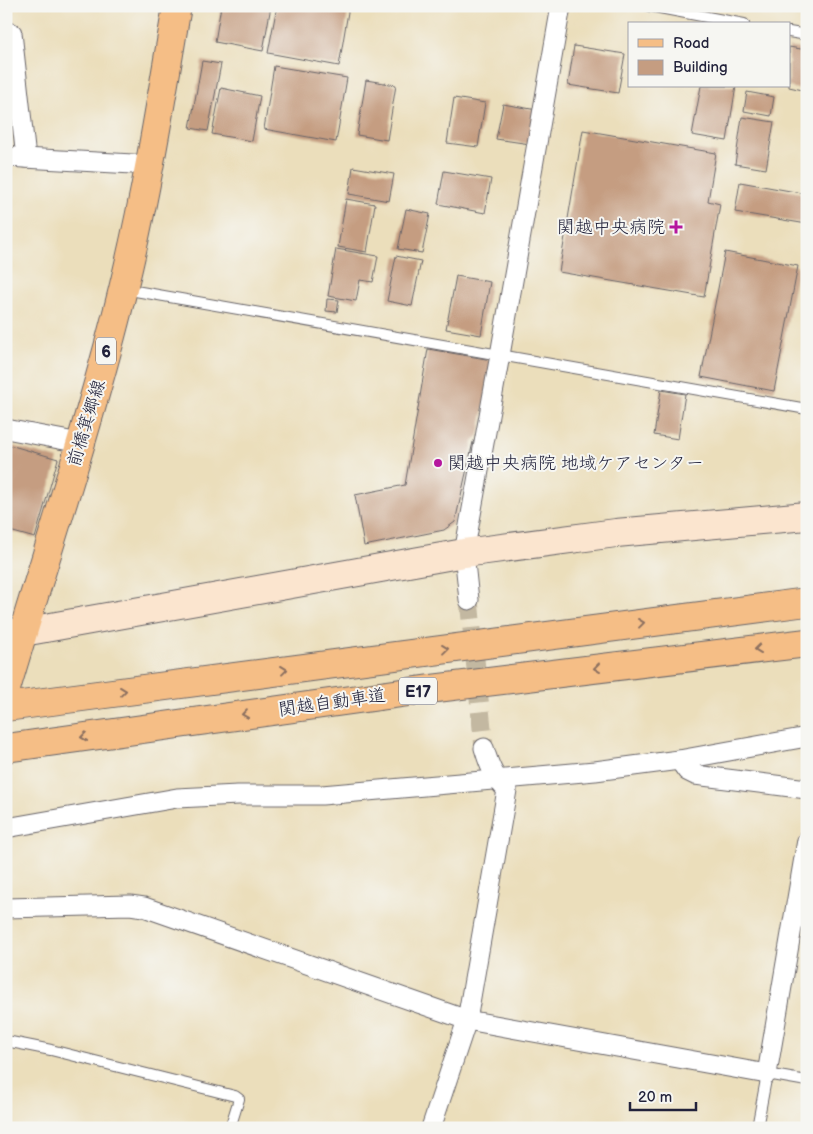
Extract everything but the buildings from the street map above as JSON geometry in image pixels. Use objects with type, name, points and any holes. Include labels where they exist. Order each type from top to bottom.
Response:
[{"type":"main road","name":"前橋箕郷線","points":[[6,689],[15,633],[80,443],[123,289],[151,165],[177,6]]},
{"type":"main road","name":"E17","points":[[6,707],[807,602]]},
{"type":"main road","name":"関越自動車道","points":[[18,746],[430,689],[807,643]]},
{"type":"street","points":[[469,600],[464,552],[561,6]]},
{"type":"street","points":[[12,33],[26,158]]},
{"type":"street","points":[[6,157],[151,165]]},
{"type":"street","points":[[6,428],[80,443]]},
{"type":"street","points":[[15,633],[464,552],[616,533],[807,516]]},
{"type":"street","points":[[6,828],[178,798],[238,795],[322,795],[595,771],[679,760],[807,737]]},
{"type":"street","points":[[431,1128],[467,1020],[507,790],[496,780],[484,748]]},
{"type":"street","points":[[679,760],[687,771],[695,775],[807,789]]},
{"type":"street","points":[[6,908],[144,907],[467,1020],[767,1074],[807,840]]},
{"type":"lane","points":[[650,6],[734,22]]},
{"type":"lane","points":[[790,32],[807,34]]},
{"type":"lane","points":[[123,289],[807,409]]},
{"type":"lane","points":[[6,1041],[51,1050],[235,1096],[239,1099],[230,1128]]},
{"type":"lane","points":[[757,1128],[767,1074],[807,1081]]},
{"type":"tunnel","points":[[469,600],[484,748]]},
{"type":"place","name":"関越中央病院","points":[[676,227]]},
{"type":"place","name":"関越中央病院 地域ケアセンター","points":[[438,463]]}]
